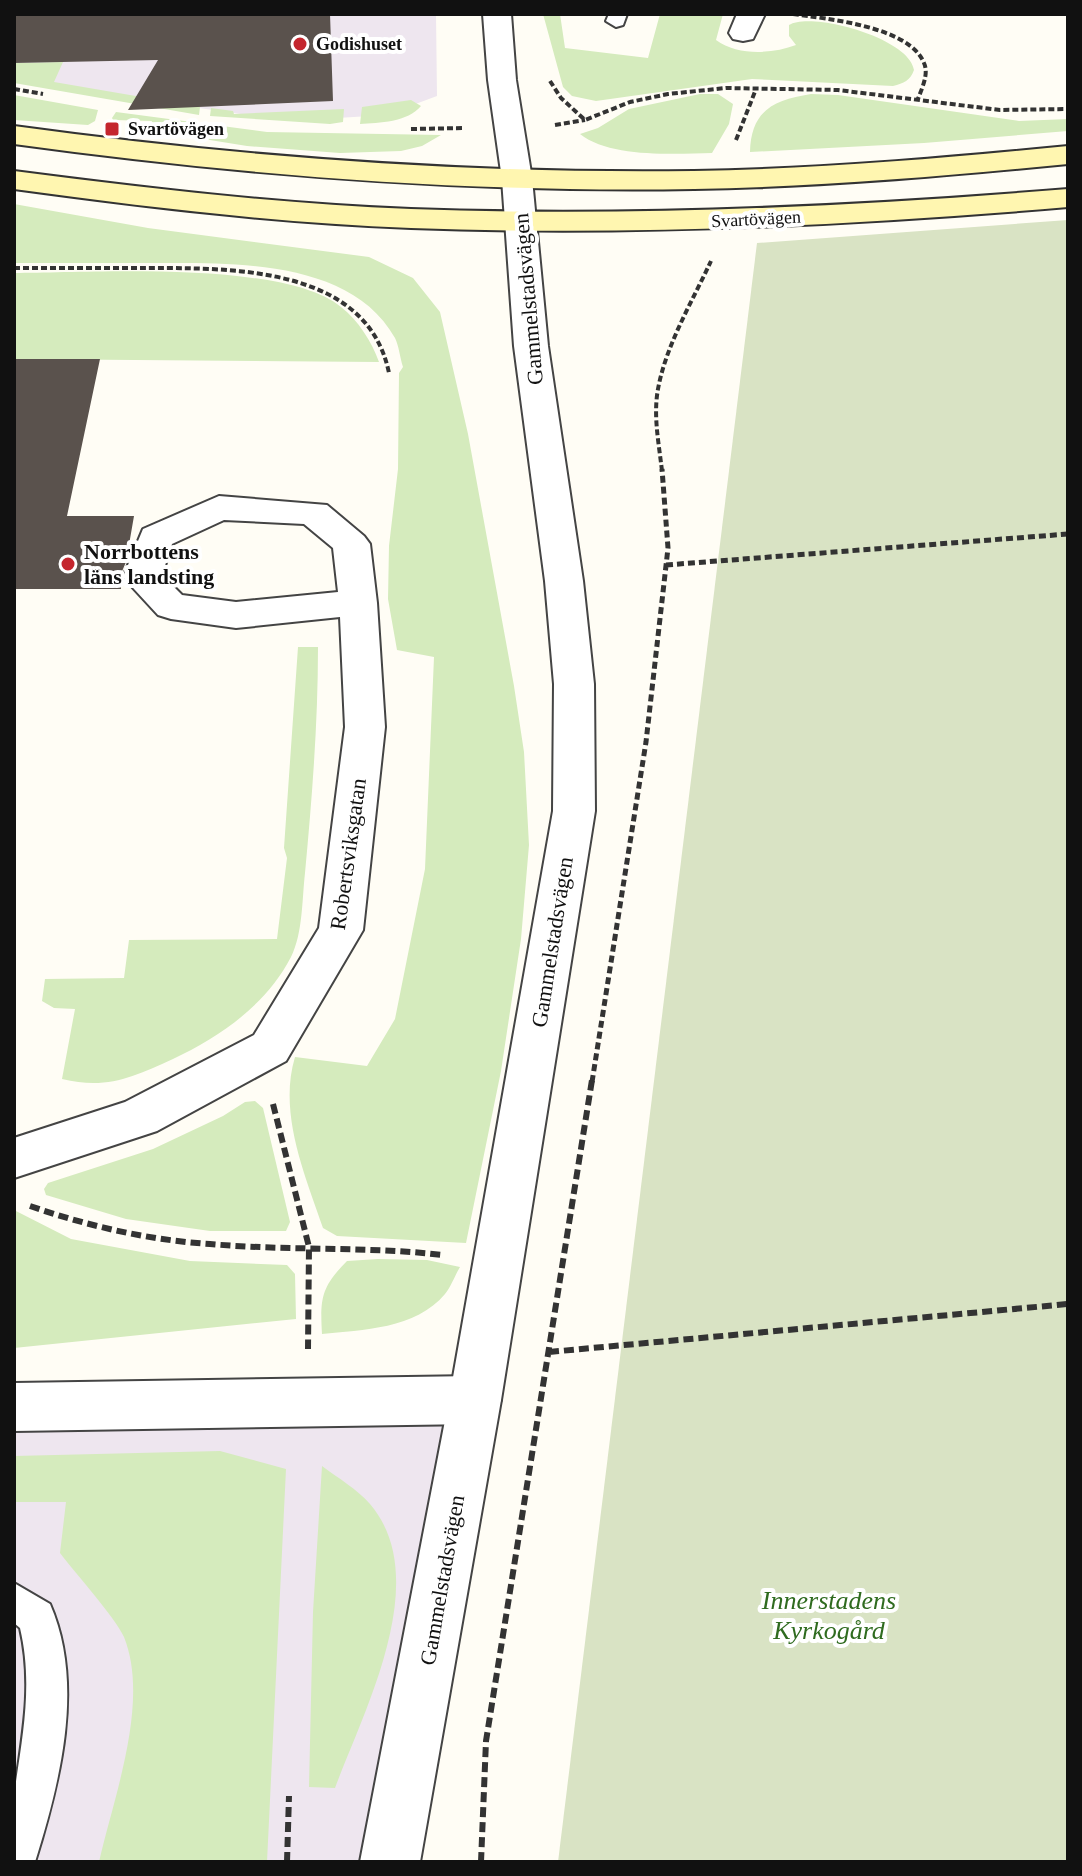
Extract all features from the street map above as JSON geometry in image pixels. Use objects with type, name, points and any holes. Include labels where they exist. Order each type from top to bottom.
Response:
[{"type":"main road","name":"Svartövägen","points":[[14,135],[196,159],[517,179],[711,179],[897,170],[1068,155]]},
{"type":"main road","name":"Svartövägen","points":[[14,180],[144,198],[407,219],[520,223],[700,222],[941,210],[1068,198]]},
{"type":"street","name":"Gammelstadsvägen","points":[[390,1862],[499,1263],[574,811],[574,684],[569,625],[536,392],[517,179],[497,14]]},
{"type":"street","name":"Robertsviksgatan","points":[[270,1048],[341,930],[365,727],[358,603],[351,544],[314,513],[219,508],[156,537],[142,577],[171,606],[236,615],[358,603]]},
{"type":"street","points":[[14,1158],[140,1117],[270,1048]]},
{"type":"street","points":[[14,1407],[475,1400]]},
{"type":"lane","points":[[14,1601],[37,1617],[47,1666],[42,1736],[23,1838],[14,1862]]},
{"type":"path","points":[[793,14],[872,29],[903,42],[925,64],[924,82],[918,99]]},
{"type":"path","points":[[547,68],[550,82],[561,98],[585,120]]},
{"type":"path","points":[[14,89],[45,95]]},
{"type":"path","points":[[400,129],[572,124],[630,102],[696,89],[838,90],[1000,110],[1068,109]]},
{"type":"path","points":[[732,153],[756,89]]},
{"type":"path","points":[[14,268],[219,268],[252,270],[284,277],[330,297],[364,320],[382,340],[389,359],[389,373]]},
{"type":"path","points":[[666,565],[1068,534]]},
{"type":"path","points":[[270,1048],[267,1081],[309,1247],[310,1324]]},
{"type":"path","points":[[26,1204],[62,1218],[138,1234],[232,1246],[411,1250],[499,1263]]},
{"type":"path","points":[[549,1352],[1068,1304]]},
{"type":"path","points":[[287,1862],[289,1796]]},
{"type":"shaded area","points":[[14,14],[436,14],[437,96],[386,115],[289,121],[14,81]]},
{"type":"shaded area","points":[[474,1400],[400,1862],[14,1862],[14,1419]]},
{"type":"green space","points":[[543,14],[560,14],[565,48],[648,58],[660,14],[723,14],[716,40],[734,49],[755,52],[796,45],[789,36],[789,25],[817,22],[837,25],[858,30],[896,48],[908,58],[914,70],[906,81],[893,86],[752,79],[596,101],[572,96],[563,87]]},
{"type":"green space","points":[[63,62],[54,82],[200,107],[199,115],[14,83],[14,63]]},
{"type":"green space","points":[[700,94],[718,94],[733,104],[729,124],[712,153],[625,151],[593,142],[580,134],[598,128],[629,109]]},
{"type":"green space","points":[[811,94],[838,95],[1019,121],[1068,119],[1068,131],[924,143],[750,152],[755,126],[767,110],[786,100]]},
{"type":"green space","points":[[14,95],[98,110],[95,121],[88,125],[14,120]]},
{"type":"green space","points":[[411,100],[421,106],[409,115],[393,121],[360,124],[362,107]]},
{"type":"green space","points":[[211,108],[233,111],[234,114],[344,109],[343,122],[330,124],[210,116]]},
{"type":"green space","points":[[116,112],[267,132],[441,135],[422,146],[401,151],[340,153],[247,146],[185,136],[151,124],[152,121],[113,120]]},
{"type":"green space","points":[[14,204],[148,228],[369,257],[413,278],[440,312],[468,434],[514,686],[524,752],[529,845],[521,939],[501,1071],[466,1243],[337,1236],[323,1228],[296,1144],[290,1100],[295,1057],[367,1066],[395,1019],[425,869],[434,657],[397,650],[388,599],[389,546],[398,469],[399,373],[403,367],[395,338],[375,312],[350,293],[287,271],[219,264],[14,263]]},
{"type":"green space","name":"Innerstadens Kyrkogård","points":[[1068,220],[1068,1862],[558,1862],[757,243]]},
{"type":"green space","points":[[185,272],[277,282],[314,292],[341,307],[364,332],[379,362],[14,359],[14,273]]},
{"type":"green space","points":[[298,647],[318,647],[318,675],[301,916],[291,957],[255,1005],[208,1041],[119,1080],[93,1083],[62,1079],[75,1009],[54,1008],[42,1001],[45,979],[124,978],[129,940],[277,939],[287,858],[284,848]]},
{"type":"green space","points":[[255,1101],[263,1108],[290,1222],[286,1231],[210,1231],[126,1219],[46,1195],[44,1189],[48,1183],[153,1149],[223,1116],[245,1102]]},
{"type":"green space","points":[[14,1210],[71,1239],[190,1261],[287,1265],[295,1274],[296,1319],[14,1348]]},
{"type":"green space","points":[[427,1260],[460,1267],[445,1294],[419,1314],[388,1326],[322,1334],[322,1302],[332,1278],[347,1261]]},
{"type":"green space","points":[[220,1451],[286,1469],[267,1862],[99,1862],[127,1749],[133,1690],[131,1663],[119,1628],[60,1553],[66,1502],[14,1502],[14,1456]]},
{"type":"green space","points":[[322,1466],[370,1504],[388,1535],[396,1569],[395,1606],[387,1645],[376,1684],[335,1788],[309,1787],[313,1612]]},
{"type":"building","points":[[14,14],[330,14],[333,101],[128,110],[158,60],[14,63]]},
{"type":"building","points":[[14,359],[100,359],[67,516],[134,516],[126,562],[120,576],[121,589],[14,589]]},
{"type":"place","name":"Godishuset","points":[[300,44]]},
{"type":"place","name":"Svartövägen","points":[[112,129]]},
{"type":"place","name":"Norrbottens läns landsting","points":[[68,564]]}]
